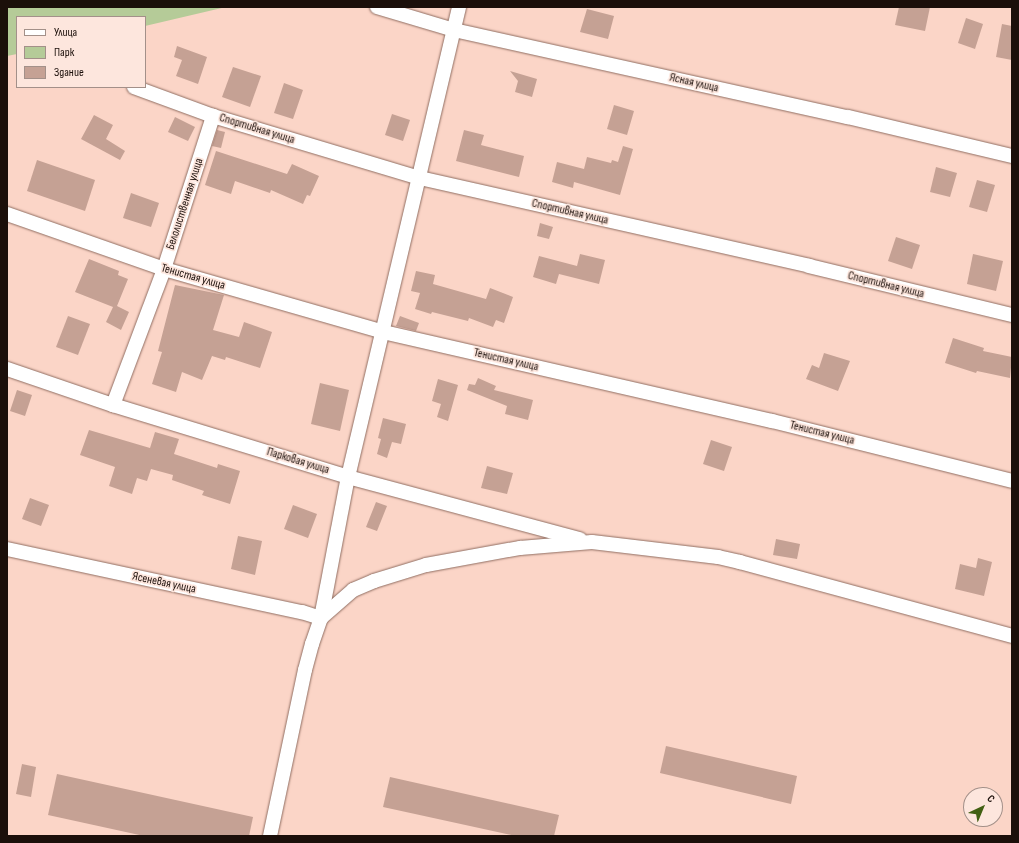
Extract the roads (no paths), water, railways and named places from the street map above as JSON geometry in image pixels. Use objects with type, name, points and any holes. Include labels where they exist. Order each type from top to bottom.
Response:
[{"type":"street","name":"Ясная улица","points":[[378,7],[454,30],[848,117],[1012,156]]},
{"type":"street","points":[[270,836],[312,644],[321,618],[348,477],[420,178],[459,7]]},
{"type":"street","name":"Спортивная улица","points":[[137,88],[213,116],[420,178],[809,266],[1012,316]]},
{"type":"street","name":"Белолиственная улица","points":[[113,405],[164,269],[213,116]]},
{"type":"street","name":"Тенистая улица","points":[[7,214],[164,269],[383,332],[772,421],[1012,481]]},
{"type":"street","name":"Парковая улица","points":[[7,369],[113,405],[348,477],[592,542]]},
{"type":"street","points":[[321,618],[353,590],[374,581],[426,565],[520,548],[592,542],[718,557],[1012,636]]},
{"type":"street","name":"Ясеневая улица","points":[[7,550],[302,612],[321,618]]}]
